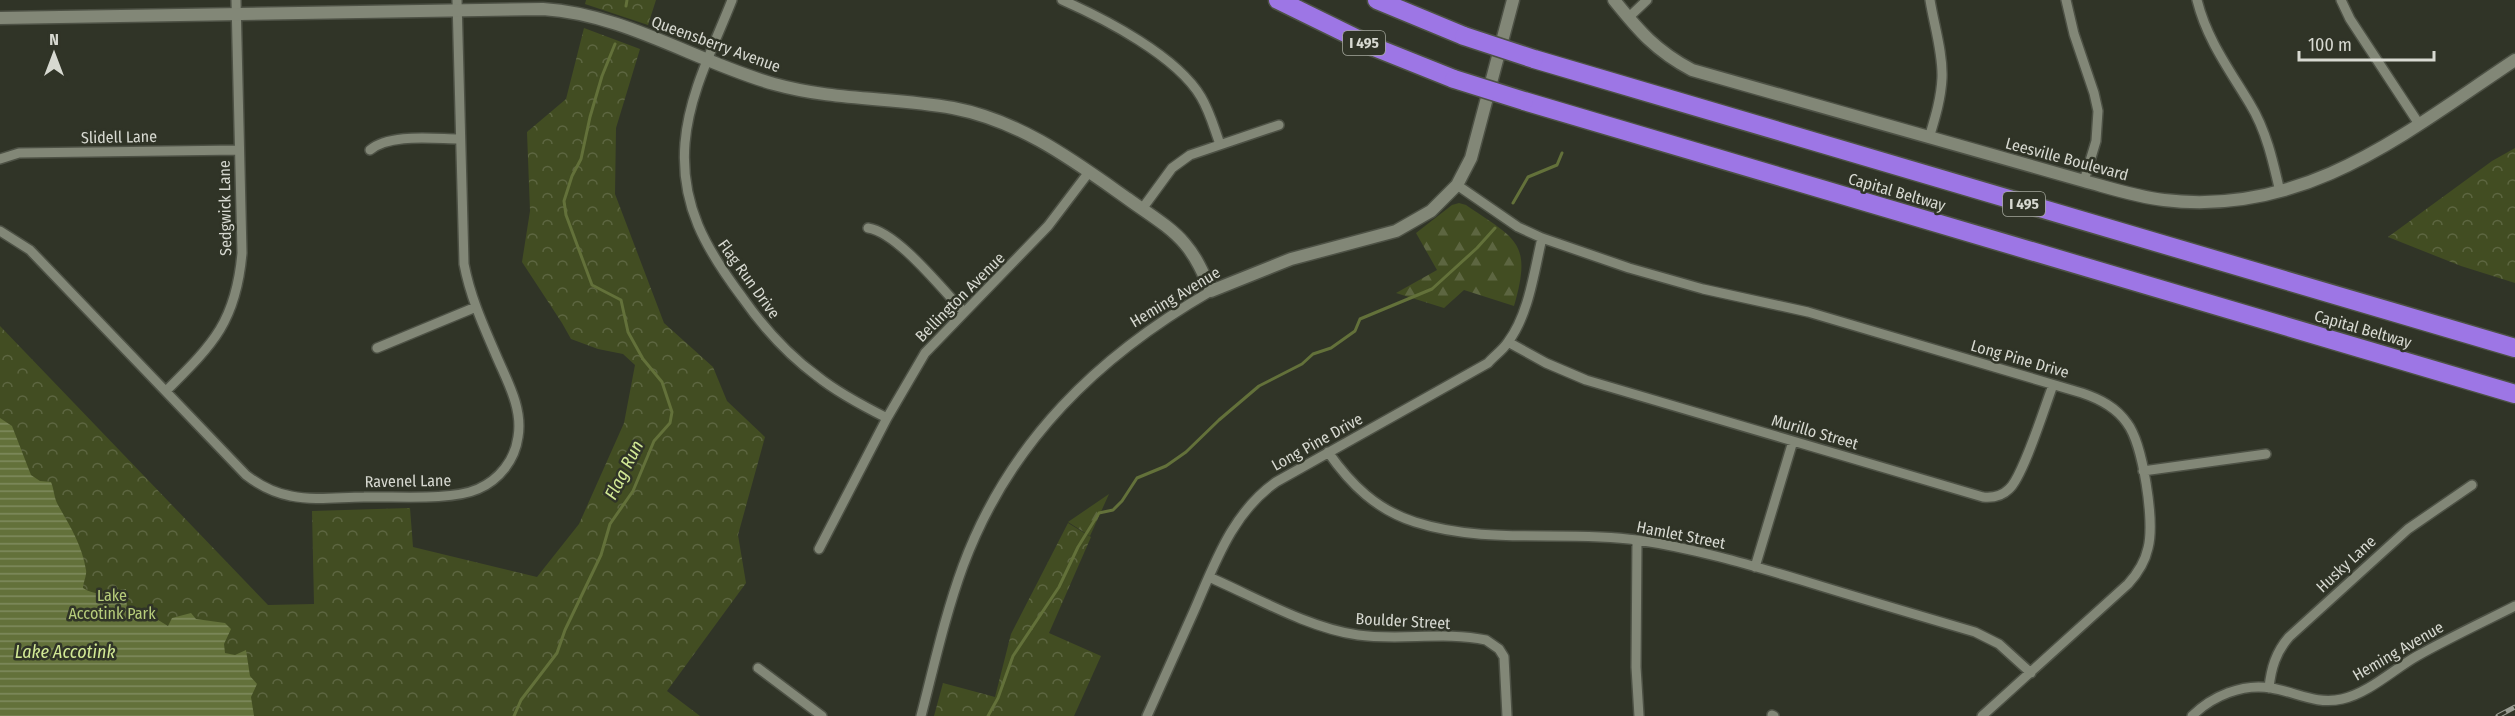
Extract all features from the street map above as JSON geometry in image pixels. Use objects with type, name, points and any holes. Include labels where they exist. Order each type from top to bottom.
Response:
[{"type":"highway","name":"Capital Beltway","points":[[1278,0],[1374,47],[1454,79],[2515,394]]},
{"type":"highway","name":"Capital Beltway","points":[[1377,0],[1464,36],[1534,59],[2515,348]]},
{"type":"street","name":"Sedgwick Lane","points":[[166,391],[208,348],[225,322],[235,299],[242,253],[236,0]]},
{"type":"street","name":"Flag Run Drive","points":[[732,0],[692,104],[687,124],[685,163],[691,205],[706,245],[753,313],[781,345],[832,387],[887,418]]},
{"type":"street","points":[[1062,0],[1124,32],[1182,74],[1200,96],[1220,144]]},
{"type":"street","name":"Heming Avenue","points":[[921,716],[963,565],[985,516],[1012,468],[1056,411],[1102,367],[1155,325],[1211,291],[1290,259],[1385,235],[1406,227],[1431,211],[1457,185],[1473,152],[1513,0]]},
{"type":"street","name":"Leesville Boulevard","points":[[1614,0],[1648,42],[1692,69],[2142,197],[2183,202],[2233,201],[2280,192],[2308,184],[2344,169],[2419,124],[2515,60]]},
{"type":"street","points":[[1628,18],[1647,0]]},
{"type":"street","points":[[1929,138],[1937,111],[1942,80],[1941,61],[1930,0]]},
{"type":"street","points":[[2066,0],[2098,111],[2096,141],[2084,181]]},
{"type":"street","points":[[2197,0],[2218,54],[2262,127],[2280,192]]},
{"type":"street","points":[[2341,0],[2350,19],[2419,124]]},
{"type":"street","name":"Queensberry Avenue","points":[[0,18],[236,14],[458,5],[580,13],[610,21],[754,78],[806,92],[865,100],[932,105],[981,115],[1034,136],[1142,209],[1186,244],[1199,264],[1211,291]]},
{"type":"street","name":"Ravenel Lane","points":[[0,231],[30,250],[246,475],[275,492],[312,498],[469,493],[488,483],[505,469],[515,449],[519,428],[515,401],[476,307],[467,279],[462,250],[458,5]]},
{"type":"street","points":[[1142,209],[1167,173],[1190,155],[1279,125]]},
{"type":"street","points":[[370,150],[383,142],[394,140],[460,139]]},
{"type":"street","name":"Slidell Lane","points":[[0,159],[19,153],[239,150]]},
{"type":"street","name":"Bellington Avenue","points":[[819,549],[887,418],[925,353],[1042,234],[1089,172]]},
{"type":"street","name":"Long Pine Drive","points":[[1457,185],[1518,226],[1542,238],[1667,280],[1808,312],[2097,398],[2119,413],[2136,438],[2151,529],[2148,549],[2140,568],[2128,584],[1982,716]]},
{"type":"street","points":[[868,228],[878,229],[896,241],[964,312]]},
{"type":"street","name":"Long Pine Drive","points":[[1147,716],[1230,532],[1254,500],[1276,482],[1477,370],[1508,342],[1525,303],[1542,238]]},
{"type":"street","points":[[377,348],[476,307]]},
{"type":"street","name":"Murillo Street","points":[[1508,342],[1546,363],[1586,380],[1983,497],[1999,496],[2012,487],[2053,385]]},
{"type":"street","points":[[1755,567],[1793,441]]},
{"type":"street","name":"Hamlet Street","points":[[1328,452],[1343,475],[1366,497],[1390,512],[1417,523],[1487,535],[1637,540],[1689,549],[1975,632],[1999,644],[2031,674]]},
{"type":"street","points":[[2143,471],[2266,454]]},
{"type":"street","name":"Husky Lane","points":[[2269,688],[2272,667],[2277,654],[2289,637],[2408,529],[2472,485]]},
{"type":"street","points":[[1637,540],[1636,668],[1639,716]]},
{"type":"street","name":"Boulder Street","points":[[1209,577],[1311,622],[1341,632],[1374,637],[1486,640],[1499,649],[1506,665],[1507,716]]},
{"type":"street","name":"Heming Avenue","points":[[2192,716],[2209,702],[2235,691],[2269,688],[2316,700],[2336,700],[2351,696],[2420,654],[2515,606]]},
{"type":"street","points":[[758,668],[822,716]]},
{"type":"green space","points":[[586,0],[656,0],[648,25],[585,4]]},
{"type":"green space","name":"Lake Accotink Park","points":[[584,28],[640,49],[616,128],[615,194],[664,323],[713,367],[727,401],[765,437],[738,535],[746,583],[667,691],[700,716],[0,716],[0,326],[268,605],[314,604],[312,511],[410,508],[413,547],[537,577],[579,524],[624,423],[635,365],[623,354],[598,349],[571,339],[522,262],[530,211],[527,132],[566,99]]},
{"type":"green space","points":[[2515,148],[2515,283],[2461,266],[2388,237],[2492,161]]},
{"type":"green space","points":[[1459,203],[1466,205],[1497,226],[1516,244],[1520,254],[1521,268],[1514,306],[1464,290],[1444,308],[1396,293],[1437,270],[1416,233],[1452,205]]},
{"type":"green space","points":[[1109,494],[1090,536],[1068,522]]},
{"type":"green space","points":[[1068,523],[1091,537],[1049,633],[1101,656],[1074,716],[934,716],[943,683],[995,697],[1011,634]]},
{"type":"water","name":"Lake Accotink","points":[[0,418],[12,426],[31,475],[40,481],[51,482],[57,502],[82,552],[86,572],[83,588],[94,593],[126,589],[127,610],[145,612],[168,626],[172,618],[191,613],[196,619],[225,623],[231,629],[224,644],[225,653],[235,655],[246,650],[250,676],[257,684],[251,697],[254,716],[0,716]]},
{"type":"waterway","name":"Flag Run","points":[[626,6],[627,0]]},
{"type":"waterway","name":"Flag Run","points":[[514,716],[521,700],[557,653],[565,630],[601,555],[610,524],[633,491],[654,441],[670,423],[672,412],[662,382],[643,359],[628,332],[621,300],[592,285],[566,215],[564,201],[572,176],[581,159],[602,76],[615,44]]},
{"type":"waterway","points":[[1513,203],[1528,177],[1557,165],[1562,153]]},
{"type":"waterway","points":[[988,716],[998,698],[1013,656],[1059,587],[1078,547],[1099,513],[1113,510],[1137,478],[1166,466],[1186,452],[1259,386],[1302,364],[1313,354],[1331,348],[1355,331],[1360,319],[1432,289],[1477,248],[1495,228]]},
{"type":"railway","points":[[2498,716],[2515,707]]}]
